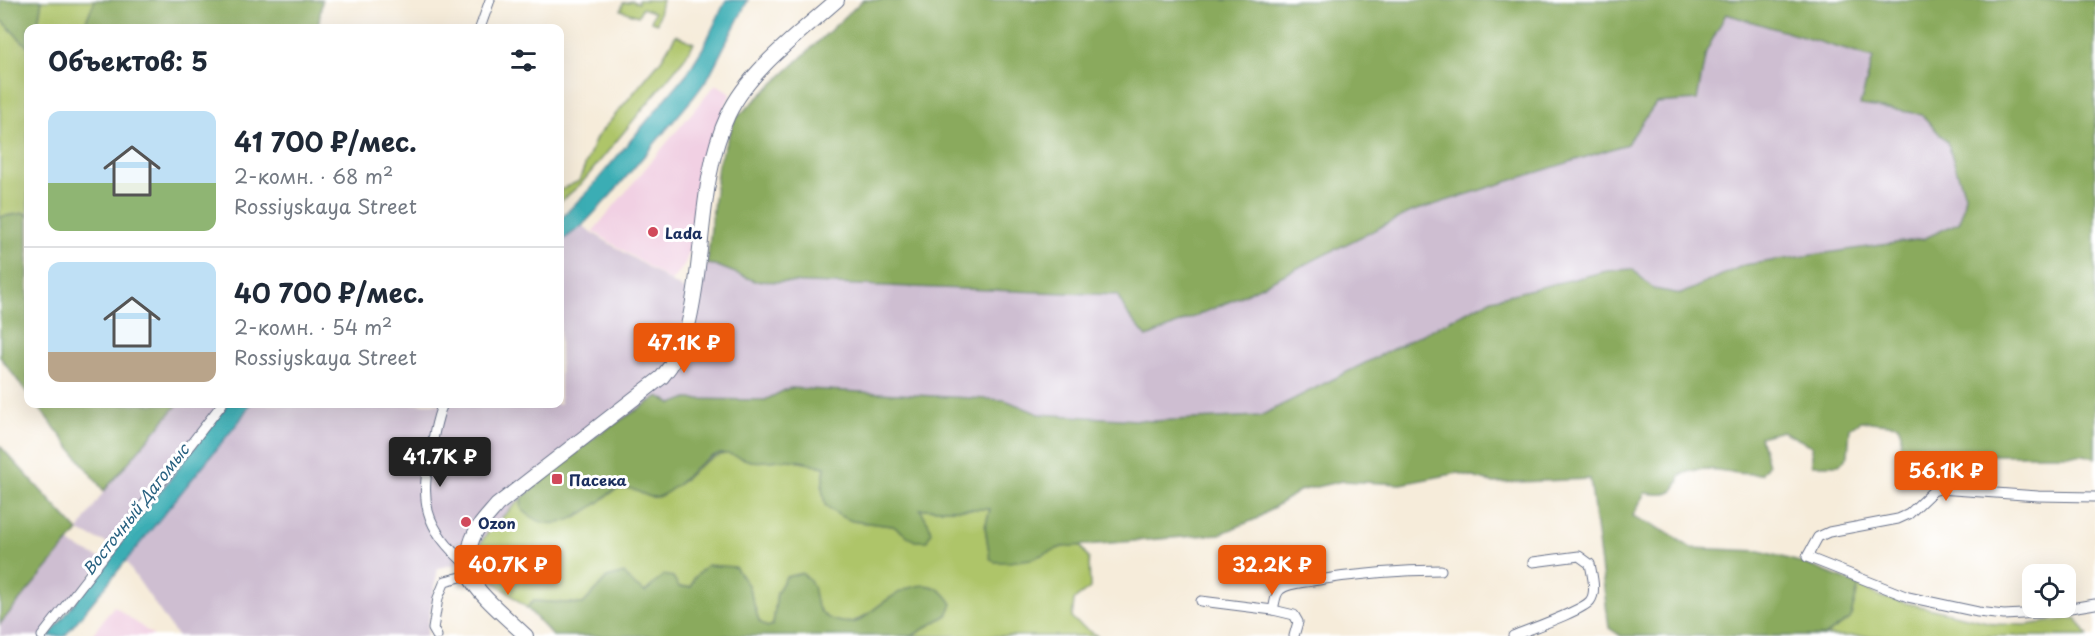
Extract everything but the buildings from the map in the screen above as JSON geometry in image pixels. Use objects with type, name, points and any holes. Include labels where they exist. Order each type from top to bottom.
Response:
[{"type":"main road","points":[[526,636],[476,587],[469,570],[471,543],[479,528],[497,505],[662,376],[675,360],[691,315],[711,169],[728,116],[740,93],[754,76],[837,0]]},
{"type":"street","points":[[481,24],[490,0]]},
{"type":"street","points":[[42,636],[219,408]]},
{"type":"street","points":[[437,636],[433,629],[435,611],[445,581],[469,570],[442,541],[429,516],[426,497],[428,462],[442,408]]},
{"type":"street","points":[[2095,497],[2038,496],[1939,489],[1909,514],[1898,519],[1829,532],[1818,537],[1807,557],[1908,597],[1978,612],[2004,615],[2040,613],[2095,604]]},
{"type":"street","points":[[1513,636],[1576,609],[1589,601],[1593,590],[1590,564],[1579,556],[1533,562]]},
{"type":"street","points":[[1273,610],[1280,589],[1293,584],[1351,575],[1406,570],[1441,570]]},
{"type":"street","points":[[1200,601],[1273,610],[1294,615],[1297,619],[1294,636]]},
{"type":"shaded area","points":[[1725,14],[1873,58],[1860,105],[1921,114],[1947,142],[1965,195],[1960,222],[1923,239],[1744,265],[1681,295],[1654,289],[1632,269],[1607,271],[1492,299],[1260,416],[1152,421],[1039,414],[1005,400],[789,388],[765,400],[685,399],[672,404],[663,398],[599,434],[522,498],[494,526],[474,561],[438,568],[426,636],[177,636],[132,571],[119,548],[78,531],[104,491],[175,408],[564,408],[564,239],[582,226],[689,293],[707,264],[755,281],[1117,295],[1129,316],[1148,337],[1233,300],[1411,212],[1627,144],[1656,103],[1697,100],[1706,52]]},
{"type":"shaded area","points":[[716,84],[731,93],[703,160],[694,246],[691,247],[684,266],[671,281],[593,231]]},
{"type":"shaded area","points":[[68,543],[104,560],[42,636],[0,636],[0,624]]},
{"type":"shaded area","points":[[114,606],[154,636],[91,636]]},
{"type":"green space","points":[[0,0],[42,0],[38,24],[24,24],[24,43],[0,19]]},
{"type":"green space","points":[[42,0],[95,0],[85,24],[38,24]]},
{"type":"green space","points":[[95,0],[322,0],[319,24],[85,24]]},
{"type":"green space","points":[[638,0],[662,0],[657,23],[651,21],[654,12],[642,8],[638,16],[621,10],[623,3],[632,1],[638,3]]},
{"type":"green space","points":[[863,0],[2095,0],[2095,458],[2084,455],[1986,455],[1928,471],[1899,468],[1901,433],[1898,425],[1860,421],[1850,428],[1848,456],[1839,465],[1812,465],[1812,446],[1782,431],[1760,437],[1768,465],[1761,474],[1708,469],[1694,470],[1680,476],[1672,492],[1645,493],[1633,516],[1668,533],[1691,548],[1760,551],[1803,563],[1859,585],[1850,619],[1824,636],[1621,636],[1609,628],[1590,479],[1494,483],[1458,473],[1401,484],[1342,481],[1299,491],[1256,519],[1220,534],[1062,547],[1031,559],[1009,562],[995,562],[990,558],[985,527],[990,509],[920,509],[931,532],[927,541],[915,541],[893,526],[852,521],[840,516],[825,505],[822,488],[825,467],[793,460],[760,462],[734,455],[716,455],[701,463],[675,487],[660,496],[650,497],[629,488],[623,488],[615,490],[572,519],[552,524],[531,517],[521,508],[522,498],[599,434],[659,396],[672,404],[685,399],[765,400],[789,388],[1005,400],[1039,414],[1152,421],[1260,416],[1492,299],[1607,271],[1632,269],[1654,289],[1681,294],[1744,265],[1923,239],[1960,222],[1965,195],[1947,142],[1921,114],[1860,105],[1873,58],[1726,14],[1706,52],[1697,100],[1656,103],[1627,144],[1411,212],[1233,300],[1147,337],[1129,316],[1117,295],[755,281],[707,264],[718,164],[735,119]]},
{"type":"green space","points":[[0,19],[24,43],[24,213],[0,217]]},
{"type":"green space","points":[[676,35],[694,43],[684,59],[581,184],[564,199],[564,188],[579,181],[596,138],[661,60]]},
{"type":"green space","points":[[24,213],[24,389],[0,357],[0,217]]},
{"type":"green space","points":[[39,408],[175,408],[104,491]]},
{"type":"green space","points":[[0,446],[78,531],[0,624]]},
{"type":"green space","points":[[729,453],[752,461],[790,460],[825,467],[822,488],[852,521],[893,526],[915,541],[929,524],[919,509],[990,509],[985,527],[990,558],[1031,559],[1062,547],[1080,545],[1089,559],[1090,588],[1074,600],[1072,619],[1097,636],[912,636],[947,615],[867,614],[852,622],[835,621],[829,619],[818,609],[812,584],[777,592],[773,625],[767,627],[759,621],[748,585],[679,587],[664,576],[645,592],[631,583],[607,578],[583,604],[533,601],[527,608],[491,579],[474,561],[486,535],[522,498],[521,508],[576,518],[617,489],[634,488],[651,497],[668,491],[704,463]]},
{"type":"green space","points":[[707,565],[735,567],[748,585],[759,621],[767,627],[773,625],[777,592],[786,577],[802,573],[812,584],[816,602],[823,614],[840,622],[850,623],[859,620],[889,598],[912,587],[923,585],[933,587],[943,593],[952,604],[947,615],[912,636],[553,636],[527,608],[533,601],[583,604],[607,578],[624,573],[632,583],[645,592],[664,575],[673,577],[679,587],[691,587],[694,578]]},
{"type":"green space","points":[[1859,585],[1881,597],[1996,624],[2026,625],[2076,618],[2088,636],[1824,636],[1850,619]]},
{"type":"water","points":[[726,0],[748,0],[708,78],[693,98],[611,195],[582,226],[564,239],[564,215],[589,190],[688,72],[703,48]]},
{"type":"water","points":[[225,408],[248,408],[65,636],[49,636]]},
{"type":"place","name":"Lada","points":[[653,232]]},
{"type":"place","name":"Пасека","points":[[557,479]]},
{"type":"place","name":"Ozon","points":[[466,522]]},
{"type":"water label","name":"Восточный Дагомыс","points":[[135,509]]}]
